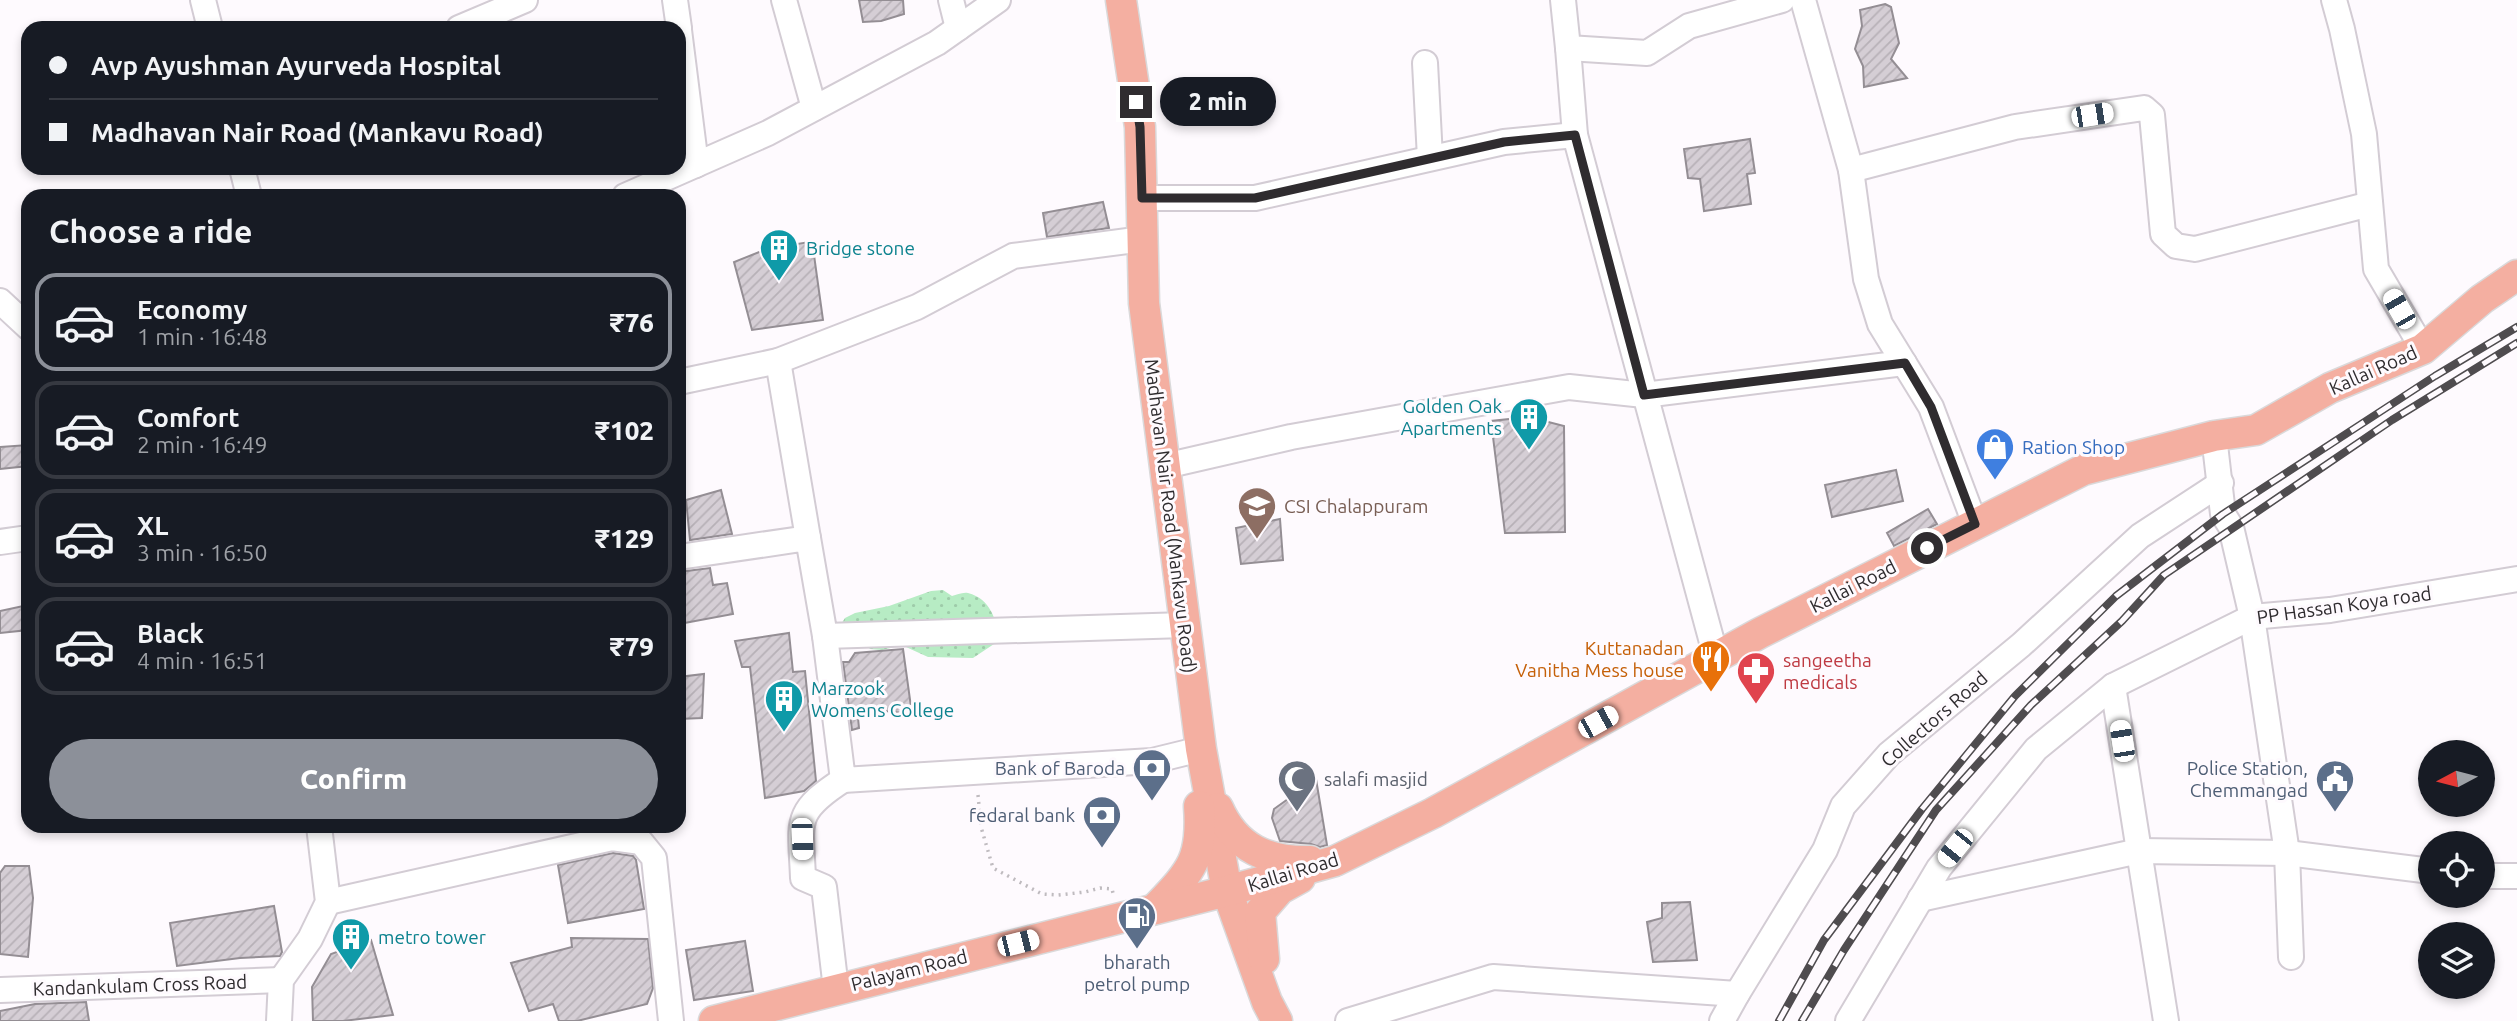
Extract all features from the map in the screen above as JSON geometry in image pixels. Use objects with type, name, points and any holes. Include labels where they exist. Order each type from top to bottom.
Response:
[{"type":"main road","name":"Madhavan Nair Road (Mankavu Road)","points":[[1121,0],[1140,127],[1144,303],[1201,749],[1227,891],[1272,1009]]},
{"type":"main road","name":"Kallai Road","points":[[1227,891],[1335,861],[1433,813],[1716,657],[2083,470],[2214,436],[2256,430],[2330,388],[2423,349],[2482,299],[2517,275]]},
{"type":"main road","points":[[1155,909],[1187,875],[1197,856],[1201,831],[1198,773],[1201,749]]},
{"type":"main road","points":[[1209,785],[1227,827],[1243,844],[1267,858],[1288,862],[1335,861]]},
{"type":"main road","points":[[1272,1009],[1260,912],[1280,888],[1335,861]]},
{"type":"main road","name":"Palayam Road","points":[[714,1021],[780,1012],[836,989],[1227,891]]},
{"type":"street","points":[[203,0],[208,21]]},
{"type":"street","points":[[476,21],[525,0]]},
{"type":"street","points":[[675,0],[678,21]]},
{"type":"street","points":[[784,0],[814,108]]},
{"type":"street","points":[[951,0],[958,28]]},
{"type":"street","points":[[686,169],[768,133],[937,43],[998,0]]},
{"type":"street","points":[[1563,0],[1575,135],[1716,657]]},
{"type":"street","points":[[1568,48],[1647,53],[1689,26],[1782,0]]},
{"type":"street","points":[[1803,0],[1851,170],[1866,279],[1880,324],[1931,407],[1975,524]]},
{"type":"street","points":[[2334,0],[2364,134],[2376,269],[2423,349]]},
{"type":"street","points":[[2345,42],[2352,0]]},
{"type":"street","points":[[1425,63],[1430,158]]},
{"type":"street","points":[[686,85],[696,165]]},
{"type":"street","points":[[1851,170],[2015,127],[2144,108],[2152,115],[2163,234],[2176,246],[2195,249],[2370,204]]},
{"type":"street","points":[[1142,198],[1255,198],[1504,142],[1575,135]]},
{"type":"street","points":[[641,189],[673,175]]},
{"type":"street","points":[[686,381],[778,361],[917,307],[1013,256],[1143,239]]},
{"type":"street","points":[[0,301],[21,320]]},
{"type":"street","points":[[778,361],[825,636],[843,780]]},
{"type":"street","points":[[1165,466],[1291,437],[1569,387],[1644,395],[1905,363]]},
{"type":"street","points":[[2214,436],[2223,514],[2231,527],[2252,617],[2287,853],[2291,957]]},
{"type":"street","name":"Collectors Road","points":[[1723,1021],[1737,993],[1825,850],[1843,806],[1889,754],[2021,645],[2140,536],[2221,484]]},
{"type":"street","points":[[686,556],[808,538]]},
{"type":"street","points":[[0,542],[21,539]]},
{"type":"street","name":"PP Hassan Koya road","points":[[1848,1021],[1939,868],[2036,749],[2113,686],[2252,617],[2330,610],[2517,579]]},
{"type":"street","points":[[825,636],[1185,625]]},
{"type":"street","points":[[2113,686],[2166,1021]]},
{"type":"street","points":[[836,989],[824,887],[803,878],[801,820],[816,797],[843,780],[1152,761],[1201,749]]},
{"type":"street","points":[[279,1021],[281,980],[310,939],[328,902],[319,833]]},
{"type":"street","points":[[328,902],[612,838],[642,842],[654,858],[671,1021]]},
{"type":"street","points":[[1920,899],[2139,851],[2287,853],[2418,869]]},
{"type":"street","points":[[2495,876],[2517,876]]},
{"type":"street","points":[[1348,1021],[1493,977],[1737,993]]},
{"type":"street","name":"Kandankulam Cross Road","points":[[0,990],[281,980]]},
{"type":"path","points":[[977,772],[981,827],[993,867],[1042,894],[1058,895],[1100,888],[1112,889],[1120,918]]},
{"type":"green space","points":[[943,590],[952,596],[968,593],[982,600],[991,611],[1000,640],[973,658],[928,657],[899,646],[882,650],[870,649],[840,626],[845,618],[855,613]]},
{"type":"building","points":[[859,0],[903,0],[904,14],[881,21],[863,22]]},
{"type":"building","points":[[1885,4],[1891,7],[1899,43],[1891,59],[1907,78],[1864,87],[1863,66],[1855,49],[1862,26],[1860,10]]},
{"type":"building","points":[[1750,139],[1755,173],[1747,174],[1751,204],[1704,211],[1700,179],[1688,178],[1684,149]]},
{"type":"building","points":[[1103,202],[1109,228],[1047,237],[1043,213]]},
{"type":"building","name":"Bridge stone","points":[[809,242],[814,255],[823,320],[752,330],[734,262],[767,249]]},
{"type":"building","name":"Golden Oak Apartments","points":[[1529,417],[1564,426],[1565,532],[1505,533],[1491,421]]},
{"type":"building","points":[[21,446],[21,467],[0,469],[0,447]]},
{"type":"building","points":[[1896,470],[1903,501],[1832,517],[1825,485]]},
{"type":"building","points":[[721,490],[732,534],[690,540],[686,500]]},
{"type":"building","points":[[1928,509],[1937,524],[1894,546],[1887,533]]},
{"type":"building","points":[[1280,519],[1283,560],[1241,564],[1236,528]]},
{"type":"building","points":[[710,568],[713,585],[727,583],[733,614],[686,623],[686,571]]},
{"type":"building","points":[[21,606],[21,631],[0,633],[0,611]]},
{"type":"building","name":"Marzook Womens College","points":[[789,633],[793,672],[805,671],[816,781],[804,791],[765,798],[750,667],[742,667],[735,641]]},
{"type":"building","points":[[903,649],[912,714],[857,708],[859,728],[852,730],[843,662],[849,662],[855,653]]},
{"type":"building","points":[[704,674],[702,718],[686,719],[686,676]]},
{"type":"building","name":"salafi masjid","points":[[1316,779],[1327,845],[1320,847],[1280,841],[1272,818],[1274,809]]},
{"type":"building","points":[[613,853],[633,856],[636,860],[644,909],[568,923],[558,865]]},
{"type":"building","points":[[5,866],[29,866],[33,898],[28,957],[0,954],[0,873]]},
{"type":"building","points":[[1690,902],[1697,960],[1653,962],[1647,922],[1662,918],[1662,903]]},
{"type":"building","points":[[274,906],[282,952],[280,956],[177,966],[170,923]]},
{"type":"building","points":[[571,938],[648,939],[653,988],[647,1004],[577,1021],[559,1021],[553,1004],[529,1011],[511,963],[572,947]]},
{"type":"building","name":"metro tower","points":[[371,940],[393,1015],[343,1021],[313,1021],[312,987],[331,954]]},
{"type":"building","points":[[745,941],[753,991],[694,1000],[686,950]]},
{"type":"building","points":[[86,1002],[89,1021],[0,1021],[0,1011],[35,1004]]},
{"type":"railway","points":[[1779,1021],[1824,940],[1922,809],[2015,696],[2116,596],[2223,514],[2435,376],[2517,327]]},
{"type":"railway","points":[[1802,1021],[1844,950],[1936,810],[2031,705],[2122,621],[2164,575],[2392,420],[2517,343]]},
{"type":"place","name":"Bridge stone","points":[[779,282]]},
{"type":"place","name":"Golden Oak Apartments","points":[[1529,451]]},
{"type":"place","name":"Ration Shop","points":[[1995,481]]},
{"type":"place","name":"CSI Chalappuram","points":[[1257,540]]},
{"type":"place","name":"Kuttanadan Vanitha Mess house","points":[[1711,693]]},
{"type":"place","name":"sangeetha medicals","points":[[1756,705]]},
{"type":"place","name":"Marzook Womens College","points":[[784,733]]},
{"type":"place","name":"Bank of Baroda","points":[[1152,802]]},
{"type":"place","name":"salafi masjid","points":[[1297,813]]},
{"type":"place","name":"Police Station, Chemmangad","points":[[2335,813]]},
{"type":"place","name":"fedaral bank","points":[[1102,849]]},
{"type":"place","name":"bharath petrol pump","points":[[1137,950]]},
{"type":"place","name":"metro tower","points":[[351,971]]},
{"type":"route","points":[[1136,102],[1140,127],[1142,198],[1255,198],[1504,142],[1575,135],[1644,395],[1905,363],[1931,407],[1975,524],[1927,548]]}]
